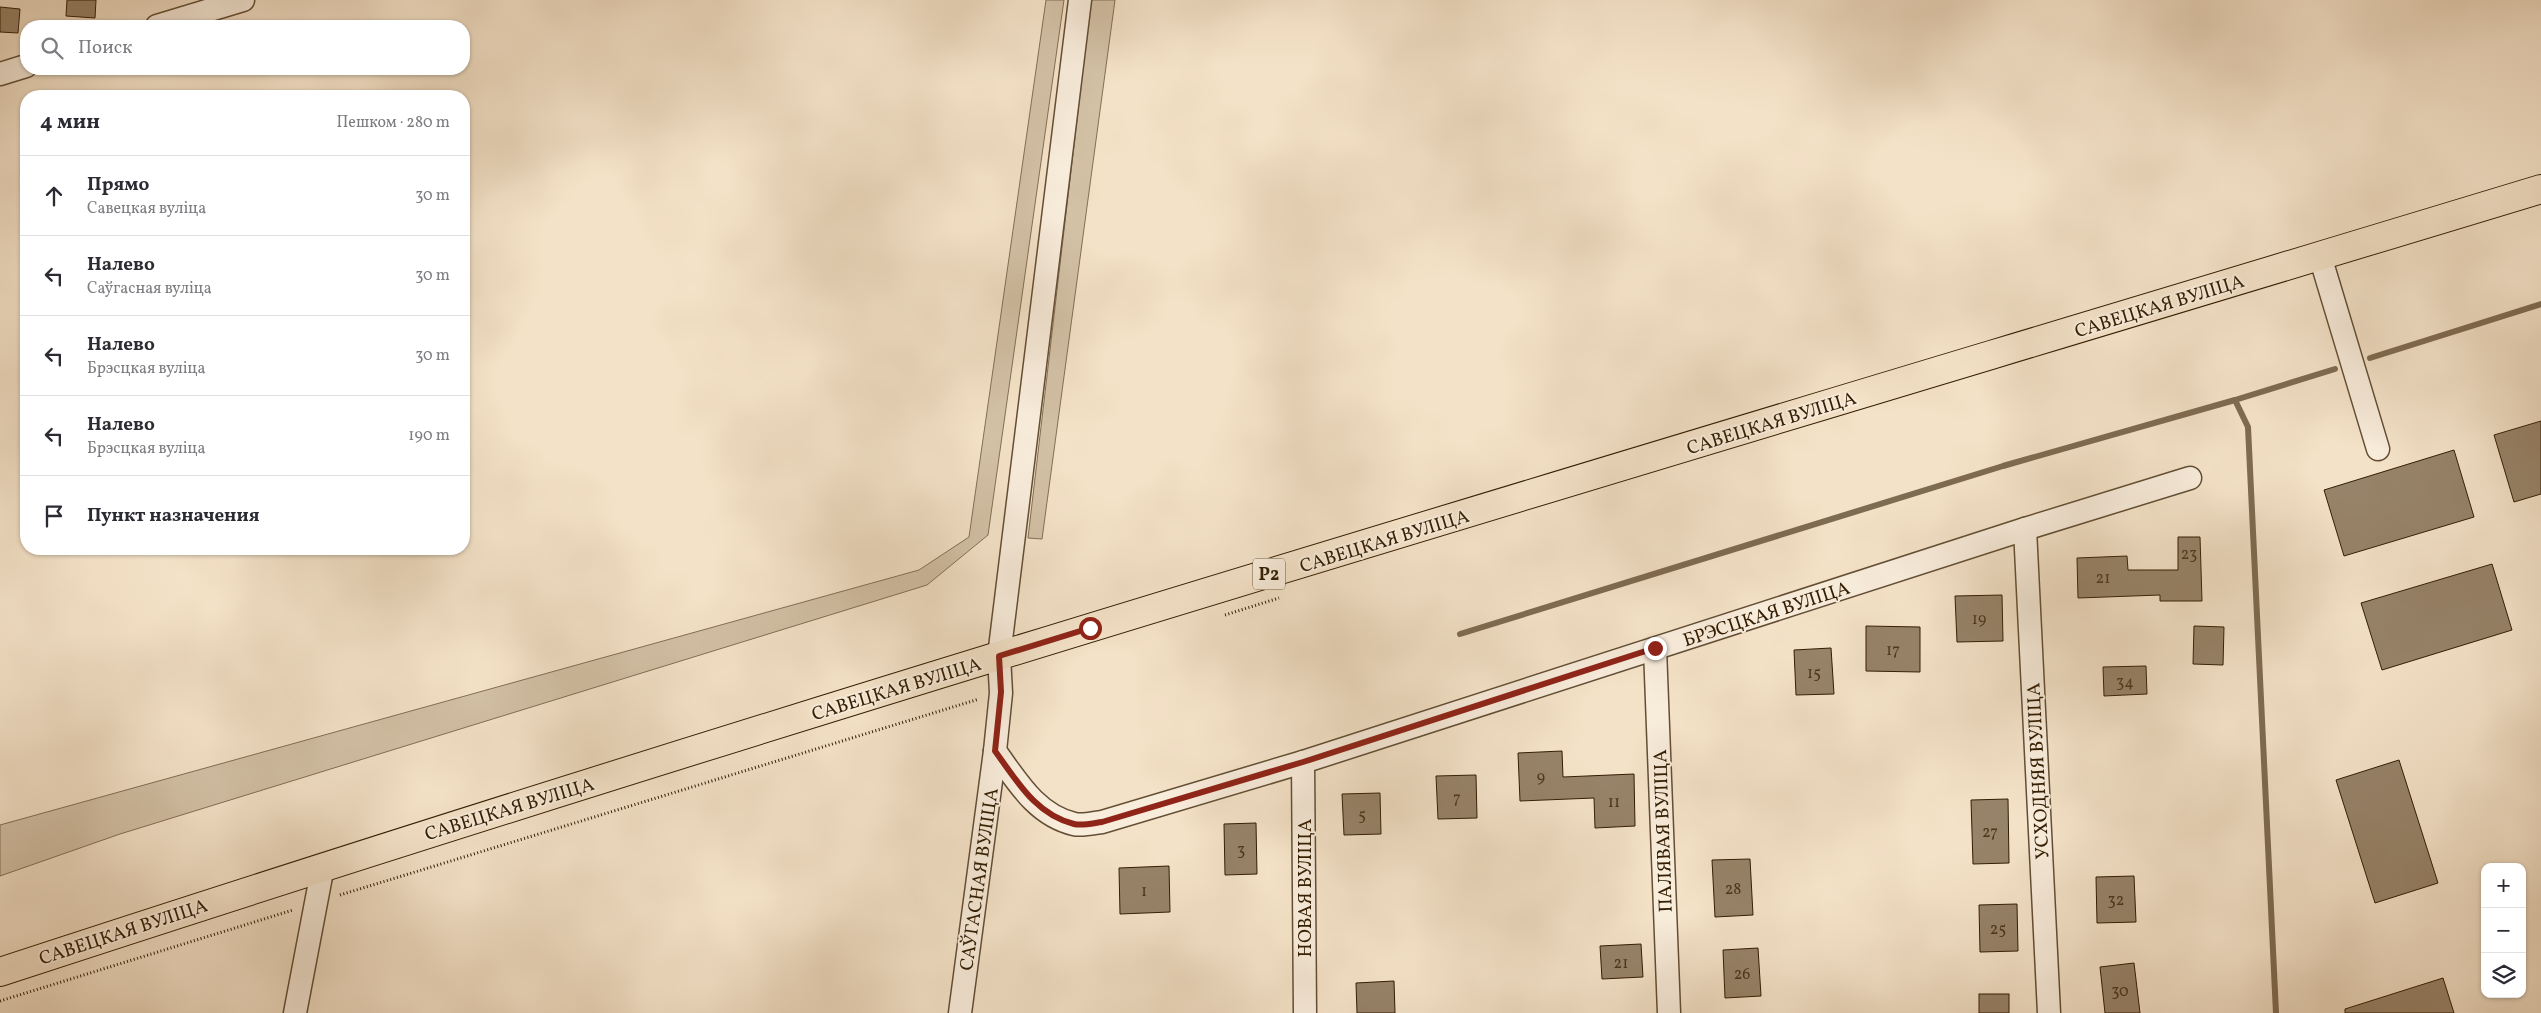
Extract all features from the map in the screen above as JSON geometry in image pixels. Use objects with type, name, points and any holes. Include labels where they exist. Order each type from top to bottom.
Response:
[{"type":"main road","name":"САВЕЦКАЯ ВУЛІЦА","points":[[0,972],[323,866],[999,656],[2541,189]]},
{"type":"street","points":[[177,20],[243,0]]},
{"type":"street","name":"САЎГАСНАЯ ВУЛІЦА","points":[[960,1013],[995,751],[1001,692],[999,656],[1080,0]]},
{"type":"street","points":[[0,74],[20,68]]},
{"type":"street","points":[[2320,256],[2378,449]]},
{"type":"street","name":"БРЭСЦКАЯ ВУЛІЦА","points":[[995,751],[1031,800],[1053,815],[1076,825],[1102,822],[1303,762],[2025,529],[2190,478]]},
{"type":"street","name":"УСХОДНЯЯ ВУЛІЦА","points":[[2025,529],[2049,1013]]},
{"type":"street","name":"ПАЛЯВАЯ ВУЛІЦА","points":[[1655,648],[1669,1013]]},
{"type":"street","name":"НОВАЯ ВУЛІЦА","points":[[1303,762],[1305,1013]]},
{"type":"street","points":[[296,1013],[323,866]]},
{"type":"path","points":[[0,1001],[1001,692]]},
{"type":"shaded area","points":[[1046,0],[1064,0],[988,535],[927,585],[120,834],[0,876],[0,825],[919,570],[969,537]]},
{"type":"shaded area","points":[[1091,0],[1115,0],[1042,539],[1028,538]]},
{"type":"building","points":[[67,0],[96,0],[95,18],[66,16]]},
{"type":"building","points":[[0,7],[20,9],[18,33],[0,32]]},
{"type":"building","points":[[2541,421],[2541,494],[2514,502],[2494,435]]},
{"type":"building","points":[[2454,450],[2474,517],[2344,556],[2324,490]]},
{"type":"building","points":[[2178,537],[2200,537],[2202,601],[2160,601],[2160,595],[2078,598],[2077,558],[2127,556],[2128,570],[2178,570]]},
{"type":"building","points":[[2492,564],[2512,630],[2382,670],[2361,603]]},
{"type":"building","points":[[2002,595],[2003,641],[1957,642],[1955,596]]},
{"type":"building","points":[[1866,626],[1920,627],[1920,672],[1866,671]]},
{"type":"building","points":[[2194,626],[2224,627],[2223,665],[2193,664]]},
{"type":"building","points":[[1831,648],[1834,694],[1796,695],[1794,650]]},
{"type":"building","points":[[2146,666],[2147,694],[2104,696],[2103,667]]},
{"type":"building","points":[[1562,751],[1563,777],[1634,774],[1635,826],[1595,828],[1594,798],[1520,801],[1518,753]]},
{"type":"building","points":[[2399,760],[2438,883],[2375,903],[2336,780]]},
{"type":"building","points":[[1476,775],[1477,818],[1438,819],[1436,776]]},
{"type":"building","points":[[1380,793],[1381,834],[1344,835],[1342,794]]},
{"type":"building","points":[[2008,799],[2009,863],[1973,864],[1971,800]]},
{"type":"building","points":[[1256,823],[1257,874],[1225,875],[1224,824]]},
{"type":"building","points":[[1750,859],[1753,915],[1715,917],[1712,860]]},
{"type":"building","points":[[1169,866],[1170,912],[1120,914],[1119,868]]},
{"type":"building","points":[[2134,876],[2136,922],[2097,923],[2096,877]]},
{"type":"building","points":[[2017,904],[2018,951],[1980,952],[1979,905]]},
{"type":"building","points":[[1641,944],[1643,977],[1602,979],[1600,946]]},
{"type":"building","points":[[1758,948],[1761,996],[1725,998],[1723,950]]},
{"type":"building","points":[[2134,963],[2140,1013],[2105,1013],[2100,967]]},
{"type":"building","points":[[2443,978],[2454,1013],[2345,1013],[2345,1009]]},
{"type":"building","points":[[1394,981],[1395,1013],[1357,1013],[1356,983]]},
{"type":"building","points":[[1979,994],[2009,994],[2009,1013],[1979,1013]]},
{"type":"waterway","points":[[2370,358],[2541,304]]},
{"type":"waterway","points":[[2235,400],[2335,369]]},
{"type":"waterway","points":[[1460,634],[2003,466],[2235,400],[2248,427],[2276,1013]]},
{"type":"route","points":[[1090,628],[999,656],[1001,692],[995,751],[1031,800],[1053,815],[1076,825],[1102,822],[1303,762],[1655,648]]}]
